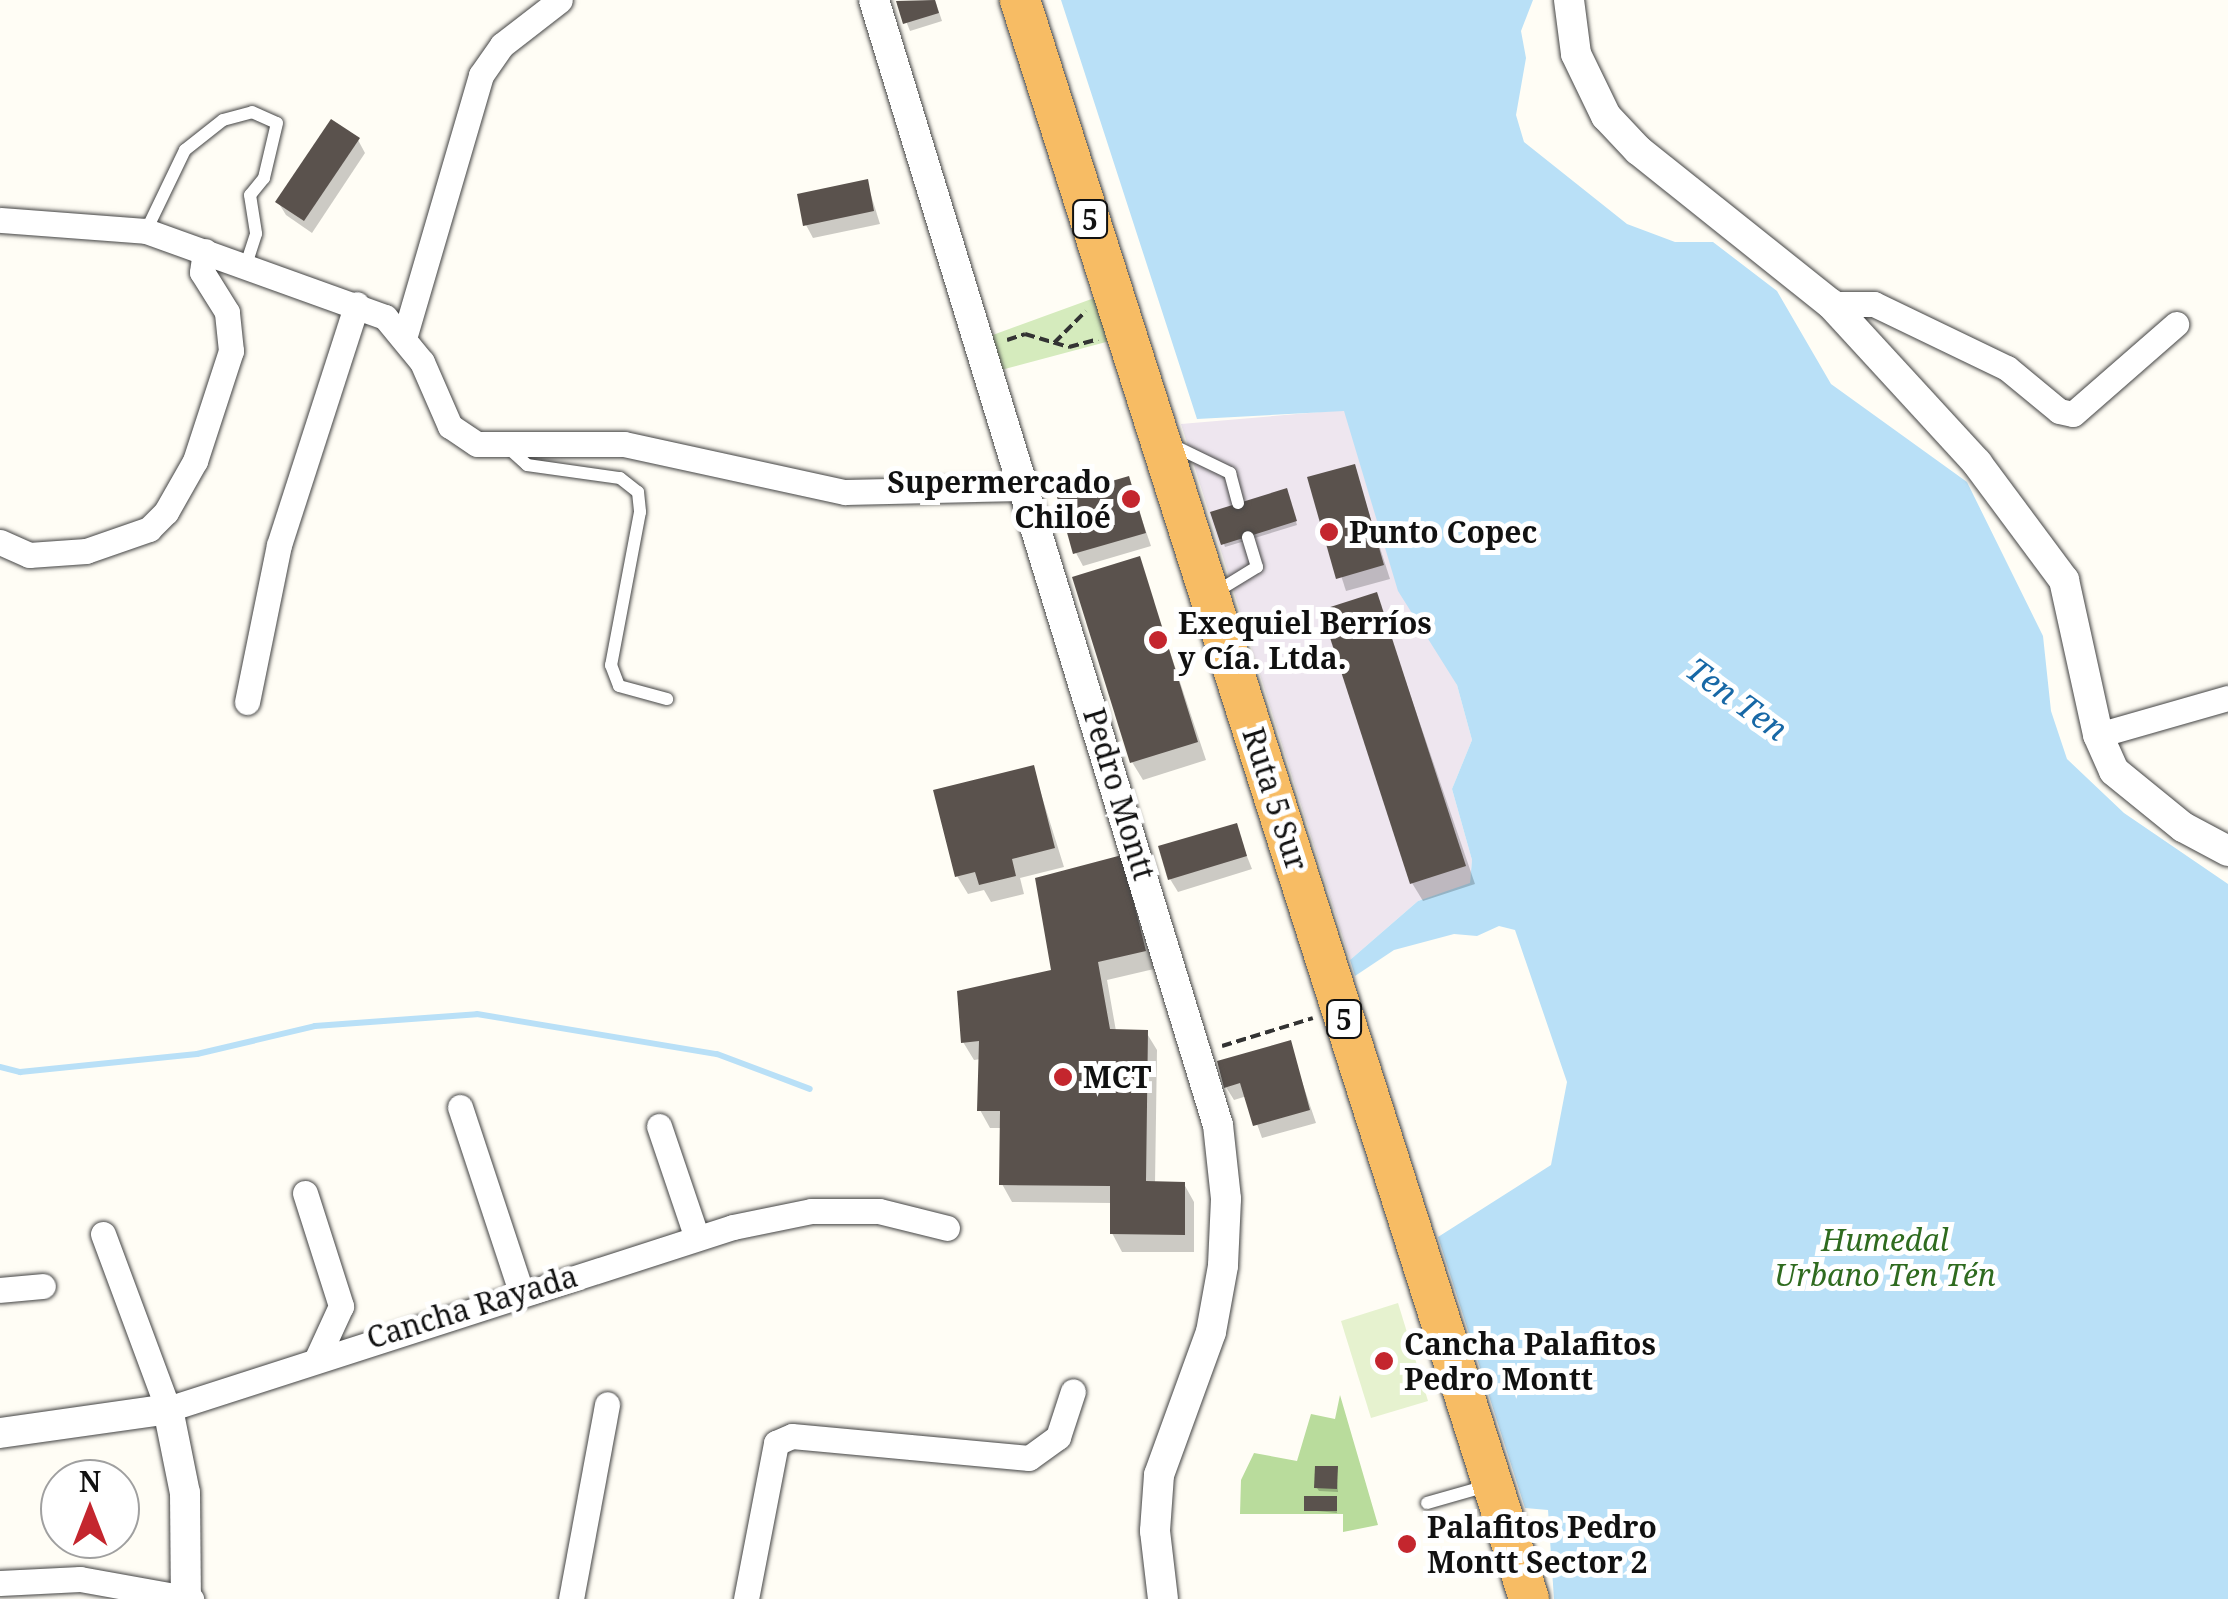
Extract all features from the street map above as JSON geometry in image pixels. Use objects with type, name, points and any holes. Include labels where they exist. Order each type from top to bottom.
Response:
[{"type":"highway","name":"Ruta 5 Sur","points":[[1020,0],[1528,1599]]},
{"type":"street","points":[[405,335],[481,75],[502,45],[560,0]]},
{"type":"street","name":"Pedro Montt","points":[[874,0],[978,349],[1200,1053],[1218,1125],[1226,1232],[1212,1332],[1159,1475],[1155,1531],[1164,1599]]},
{"type":"street","points":[[1569,0],[1583,76],[1621,134],[1831,304],[1977,462],[2064,580],[2098,735],[2114,771],[2143,798],[2228,851]]},
{"type":"street","points":[[0,220],[146,231],[356,304],[405,335],[450,426],[477,444],[624,444],[845,492],[1023,488]]},
{"type":"street","points":[[0,542],[29,555],[86,551],[149,528],[166,512],[194,461],[232,342],[227,312],[202,272],[204,252]]},
{"type":"street","points":[[246,702],[279,545],[356,304]]},
{"type":"street","points":[[1831,304],[1874,304],[2007,368],[2059,412],[2073,414],[2176,324]]},
{"type":"street","points":[[2098,735],[2228,698]]},
{"type":"street","points":[[460,1108],[522,1292]]},
{"type":"street","points":[[659,1126],[697,1238]]},
{"type":"street","points":[[305,1193],[342,1306],[318,1356]]},
{"type":"street","name":"Cancha Rayada","points":[[0,1433],[168,1409],[318,1356],[697,1238],[811,1211],[879,1211],[947,1228]]},
{"type":"street","points":[[0,1583],[80,1579],[187,1599],[185,1493],[168,1409],[103,1234]]},
{"type":"street","points":[[0,1290],[44,1286]]},
{"type":"street","points":[[746,1599],[776,1443],[792,1436],[1029,1458],[1058,1437],[1073,1391]]},
{"type":"street","points":[[571,1599],[608,1404]]},
{"type":"lane","points":[[146,231],[186,150],[223,120],[252,112],[277,123],[264,178],[250,195],[256,234],[246,265]]},
{"type":"lane","points":[[1160,439],[1230,473],[1238,503]]},
{"type":"lane","points":[[505,445],[527,465],[620,478],[638,492],[640,512],[611,665],[619,686],[667,700]]},
{"type":"lane","points":[[1210,596],[1256,567],[1248,537]]},
{"type":"lane","points":[[1427,1503],[1492,1484]]},
{"type":"path","points":[[1054,343],[1080,312],[1122,319]]},
{"type":"path","points":[[978,349],[1025,334],[1070,347],[1122,319]]},
{"type":"path","points":[[1200,1053],[1341,1009]]},
{"type":"shaded area","points":[[1344,410],[1457,685],[1472,740],[1452,789],[1472,860],[1470,884],[1418,901],[1350,960],[1181,424]]},
{"type":"green space","points":[[1108,293],[1121,338],[1001,370],[990,336]]},
{"type":"green space","name":"Cancha Palafitos Pedro Montt","points":[[1398,1303],[1428,1401],[1371,1418],[1341,1321]]},
{"type":"green space","points":[[1340,1395],[1378,1525],[1343,1532],[1343,1514],[1240,1514],[1241,1480],[1254,1453],[1297,1461],[1311,1414],[1335,1419]]},
{"type":"water","name":"Humedal Urbano Ten Tén","points":[[1061,0],[1533,0],[1521,31],[1526,58],[1516,115],[1524,142],[1627,224],[1675,242],[1713,242],[1777,291],[1831,384],[1967,482],[2043,636],[2051,711],[2067,759],[2124,813],[2228,884],[2228,1599],[1554,1599],[1548,1510],[1525,1508],[1438,1237],[1551,1165],[1567,1082],[1515,930],[1499,926],[1477,936],[1454,934],[1394,950],[1355,976],[1350,960],[1418,901],[1470,883],[1472,860],[1452,789],[1472,740],[1457,685],[1398,591],[1344,411],[1197,419]]},
{"type":"building","points":[[935,0],[939,13],[903,24],[896,1]]},
{"type":"building","points":[[331,119],[360,138],[304,221],[275,202]]},
{"type":"building","points":[[868,179],[874,211],[803,226],[797,194]]},
{"type":"building","points":[[1355,464],[1384,565],[1336,579],[1307,477]]},
{"type":"building","points":[[1129,476],[1146,533],[1073,554],[1057,497]]},
{"type":"building","points":[[1287,488],[1297,521],[1221,545],[1210,512]]},
{"type":"building","points":[[1140,556],[1198,742],[1130,763],[1072,577]]},
{"type":"building","points":[[1377,592],[1466,866],[1410,884],[1321,610]]},
{"type":"building","points":[[1034,765],[1055,848],[1012,859],[1016,876],[979,885],[975,872],[955,877],[933,790]]},
{"type":"building","points":[[1237,823],[1247,856],[1168,880],[1158,846]]},
{"type":"building","name":"MCT","points":[[1122,855],[1146,951],[1098,962],[1110,1029],[1148,1030],[1146,1181],[1185,1182],[1185,1235],[1110,1234],[1110,1186],[999,1185],[1000,1111],[977,1111],[979,1041],[961,1043],[957,991],[1051,970],[1035,878]]},
{"type":"building","points":[[1291,1040],[1310,1110],[1253,1126],[1240,1083],[1224,1088],[1217,1061]]},
{"type":"building","points":[[1315,1466],[1338,1466],[1337,1489],[1314,1488]]},
{"type":"building","points":[[1304,1496],[1337,1496],[1337,1511],[1304,1511]]},
{"type":"waterway","points":[[0,1067],[20,1072],[197,1054],[315,1026],[477,1014],[717,1054],[810,1089]]},
{"type":"place","name":"Supermercado Chiloé","points":[[1131,499]]},
{"type":"place","name":"Punto Copec","points":[[1329,532]]},
{"type":"place","name":"Exequiel Berríos y Cía. Ltda.","points":[[1158,640]]},
{"type":"place","name":"MCT","points":[[1063,1077]]},
{"type":"place","name":"Cancha Palafitos Pedro Montt","points":[[1384,1361]]},
{"type":"place","name":"Palafitos Pedro Montt Sector 2","points":[[1407,1544]]},
{"type":"water label","name":"Ten Ten","points":[[1737,699]]}]
